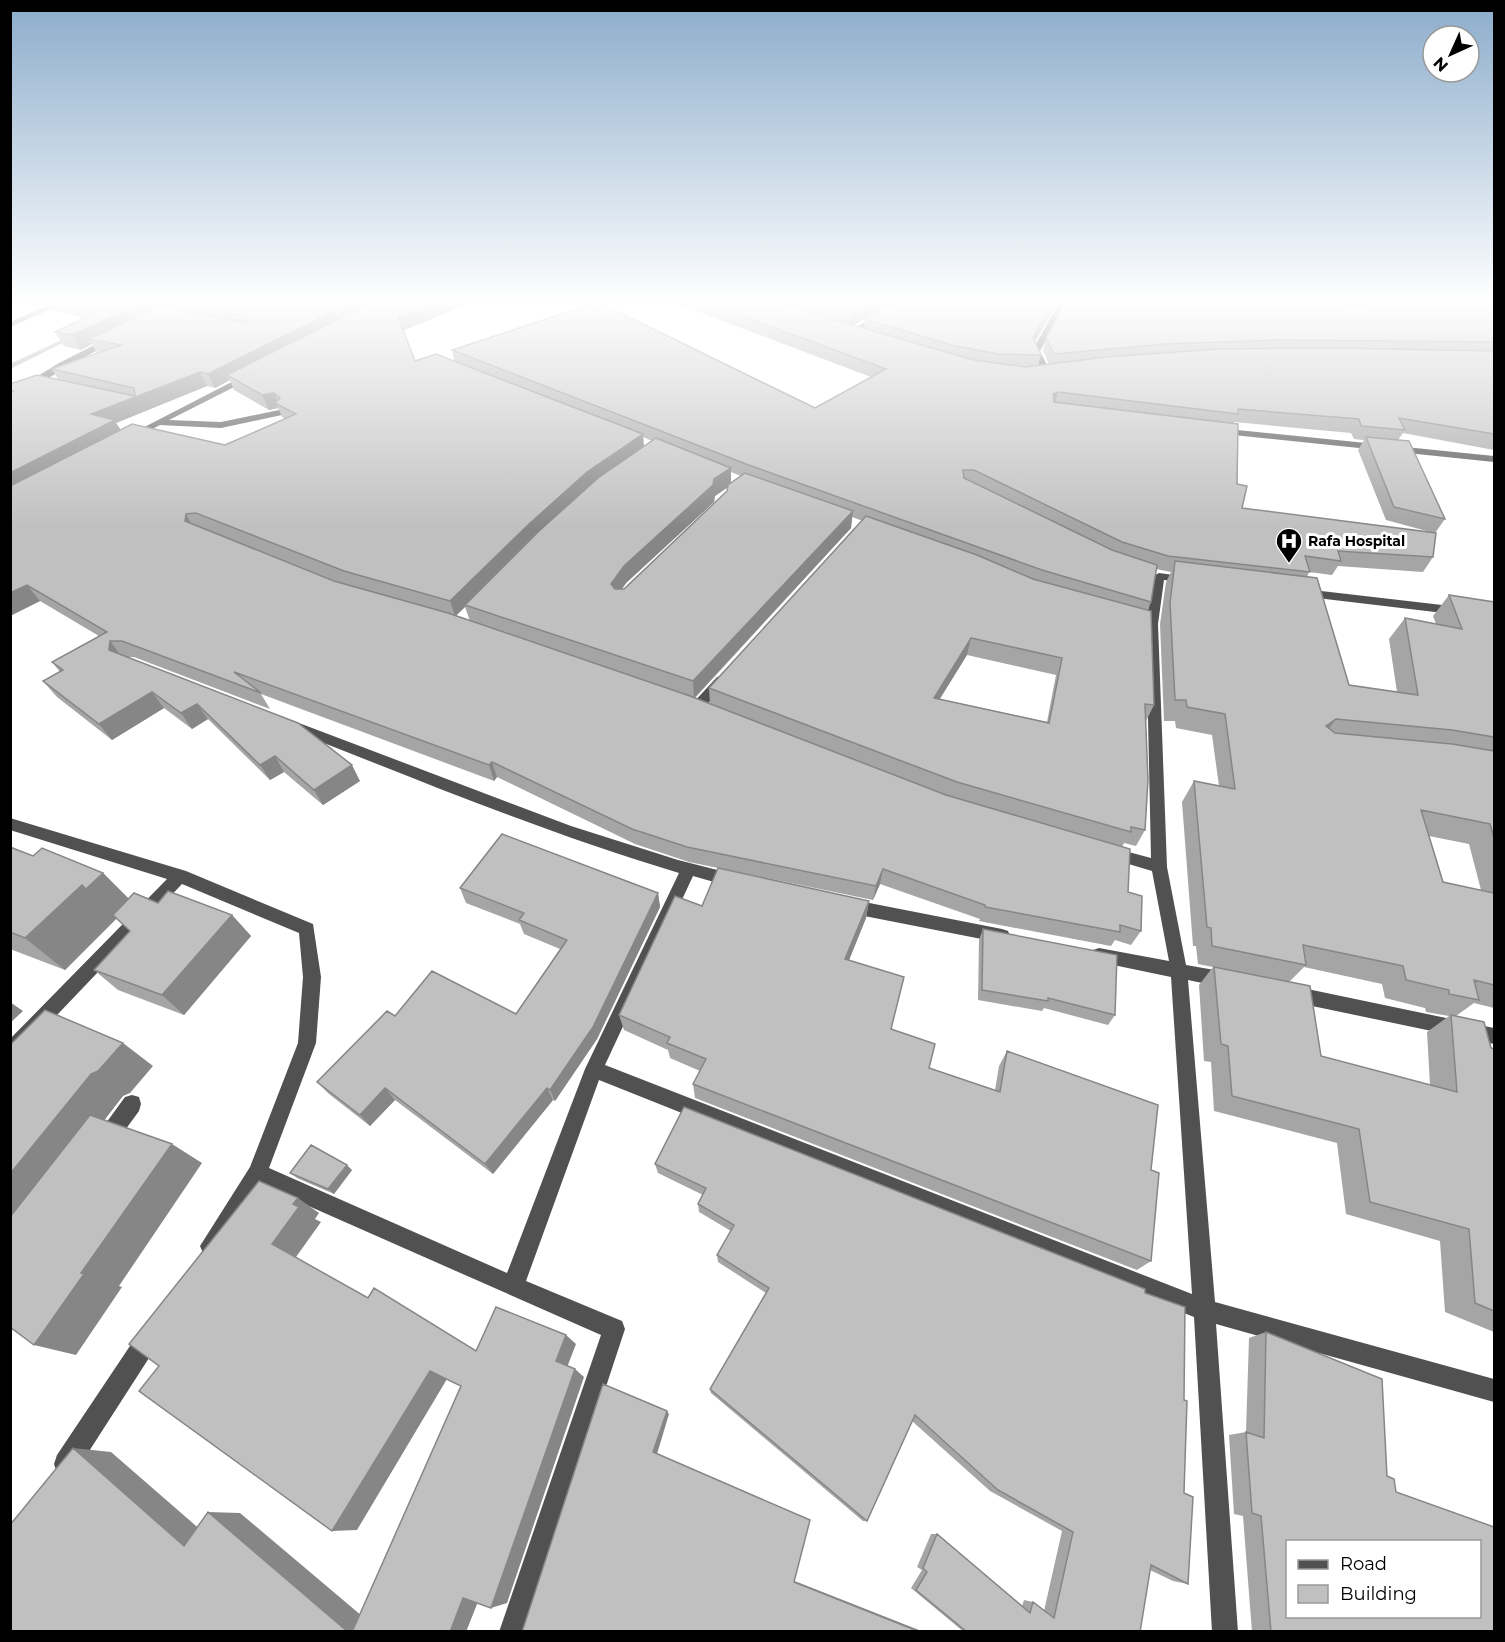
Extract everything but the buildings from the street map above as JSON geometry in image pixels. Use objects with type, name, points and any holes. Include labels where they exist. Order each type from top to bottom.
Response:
[{"type":"street","points":[[10,397],[45,376]]},
{"type":"street","points":[[120,442],[251,376]]},
{"type":"street","points":[[33,382],[44,385]]},
{"type":"street","points":[[158,423],[221,425],[279,413]]},
{"type":"street","points":[[1207,430],[1494,459]]},
{"type":"street","points":[[1205,582],[1154,575],[1146,623],[1159,867],[1179,970],[1225,1632]]},
{"type":"street","points":[[1286,591],[1494,615]]},
{"type":"street","points":[[697,707],[729,672]]},
{"type":"street","points":[[273,718],[561,828],[688,870],[754,885]]},
{"type":"street","points":[[10,824],[180,876],[307,929],[312,977],[307,1043],[257,1173],[198,1263]]},
{"type":"street","points":[[1092,848],[1159,867]]},
{"type":"street","points":[[513,1286],[594,1069],[688,870]]},
{"type":"street","points":[[10,1052],[180,876]]},
{"type":"street","points":[[833,902],[1017,939]]},
{"type":"street","points":[[1087,952],[1237,982]]},
{"type":"street","points":[[1272,990],[1494,1036]]},
{"type":"street","points":[[594,1069],[1204,1310],[1494,1390]]},
{"type":"street","points":[[96,1152],[132,1104]]},
{"type":"street","points":[[257,1173],[614,1329],[512,1632]]},
{"type":"street","points":[[56,1480],[159,1322]]},
{"type":"place","name":"Rafa Hospital","points":[[1289,564]]}]
